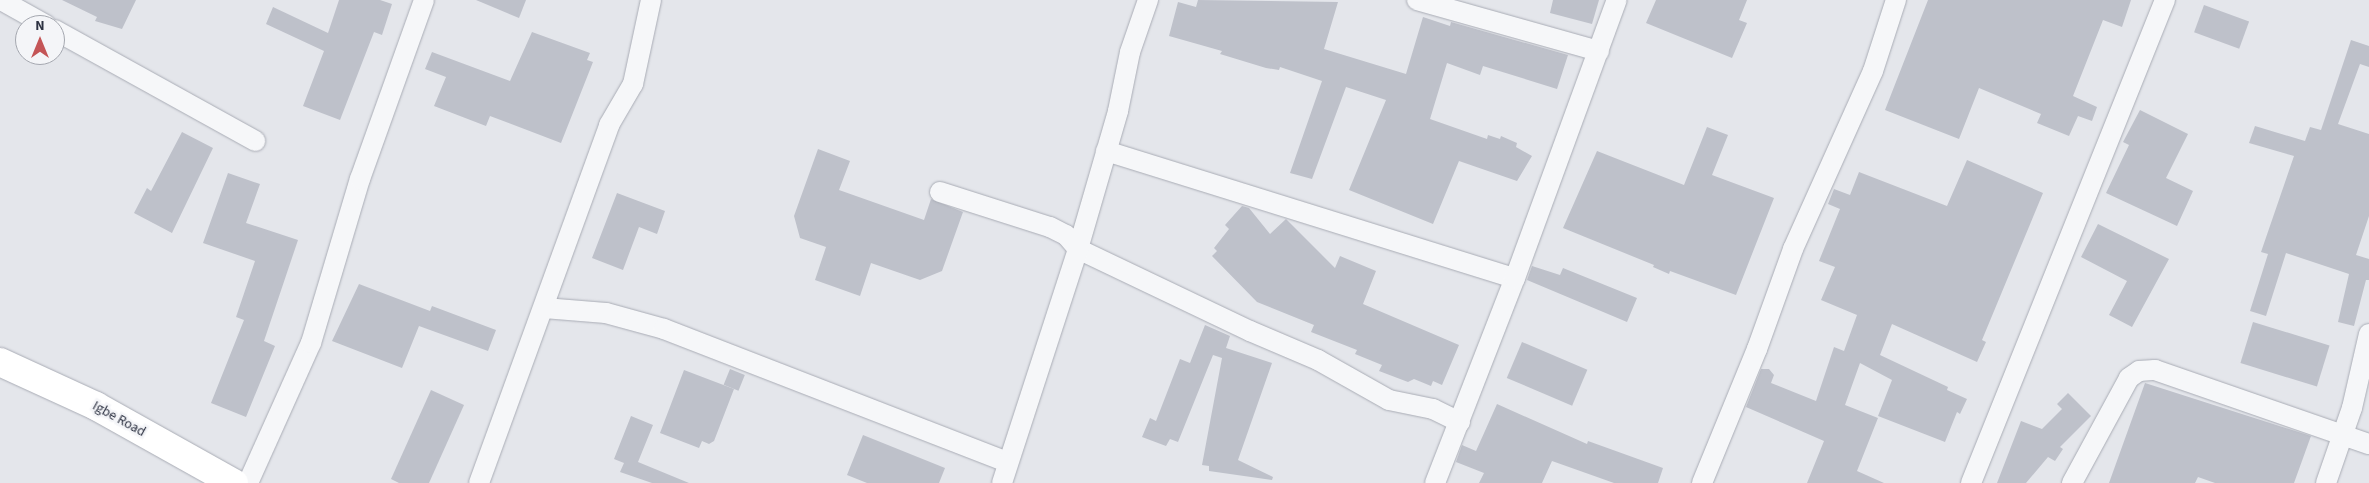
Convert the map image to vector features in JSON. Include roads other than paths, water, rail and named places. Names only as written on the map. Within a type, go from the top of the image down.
[{"type":"street","points":[[1,0],[28,15]]},
{"type":"street","points":[[248,483],[311,343],[360,179],[424,0]]},
{"type":"street","points":[[479,483],[609,125],[633,84],[651,0]]},
{"type":"street","points":[[1002,483],[1007,462],[1078,249],[1106,151],[1130,52],[1148,0]]},
{"type":"street","points":[[1417,0],[1599,51]]},
{"type":"street","points":[[1435,483],[1515,278],[1616,0]]},
{"type":"street","points":[[1702,483],[1757,349],[1793,250],[1873,71],[1896,0]]},
{"type":"street","points":[[1971,483],[2165,0]]},
{"type":"street","points":[[65,36],[255,141]]},
{"type":"street","points":[[1106,151],[1515,278]]},
{"type":"street","points":[[940,192],[1050,227],[1066,235],[1078,249],[1250,331],[1318,360],[1390,400],[1433,409],[1460,422]]},
{"type":"street","points":[[544,308],[606,313],[664,329],[1007,462]]},
{"type":"street","points":[[2326,483],[2340,436],[2352,408],[2369,334]]},
{"type":"street","name":"Igbe Road","points":[[0,362],[96,406],[234,483]]},
{"type":"street","points":[[2071,482],[2129,378],[2139,371],[2155,370],[2340,436],[2369,444]]}]
